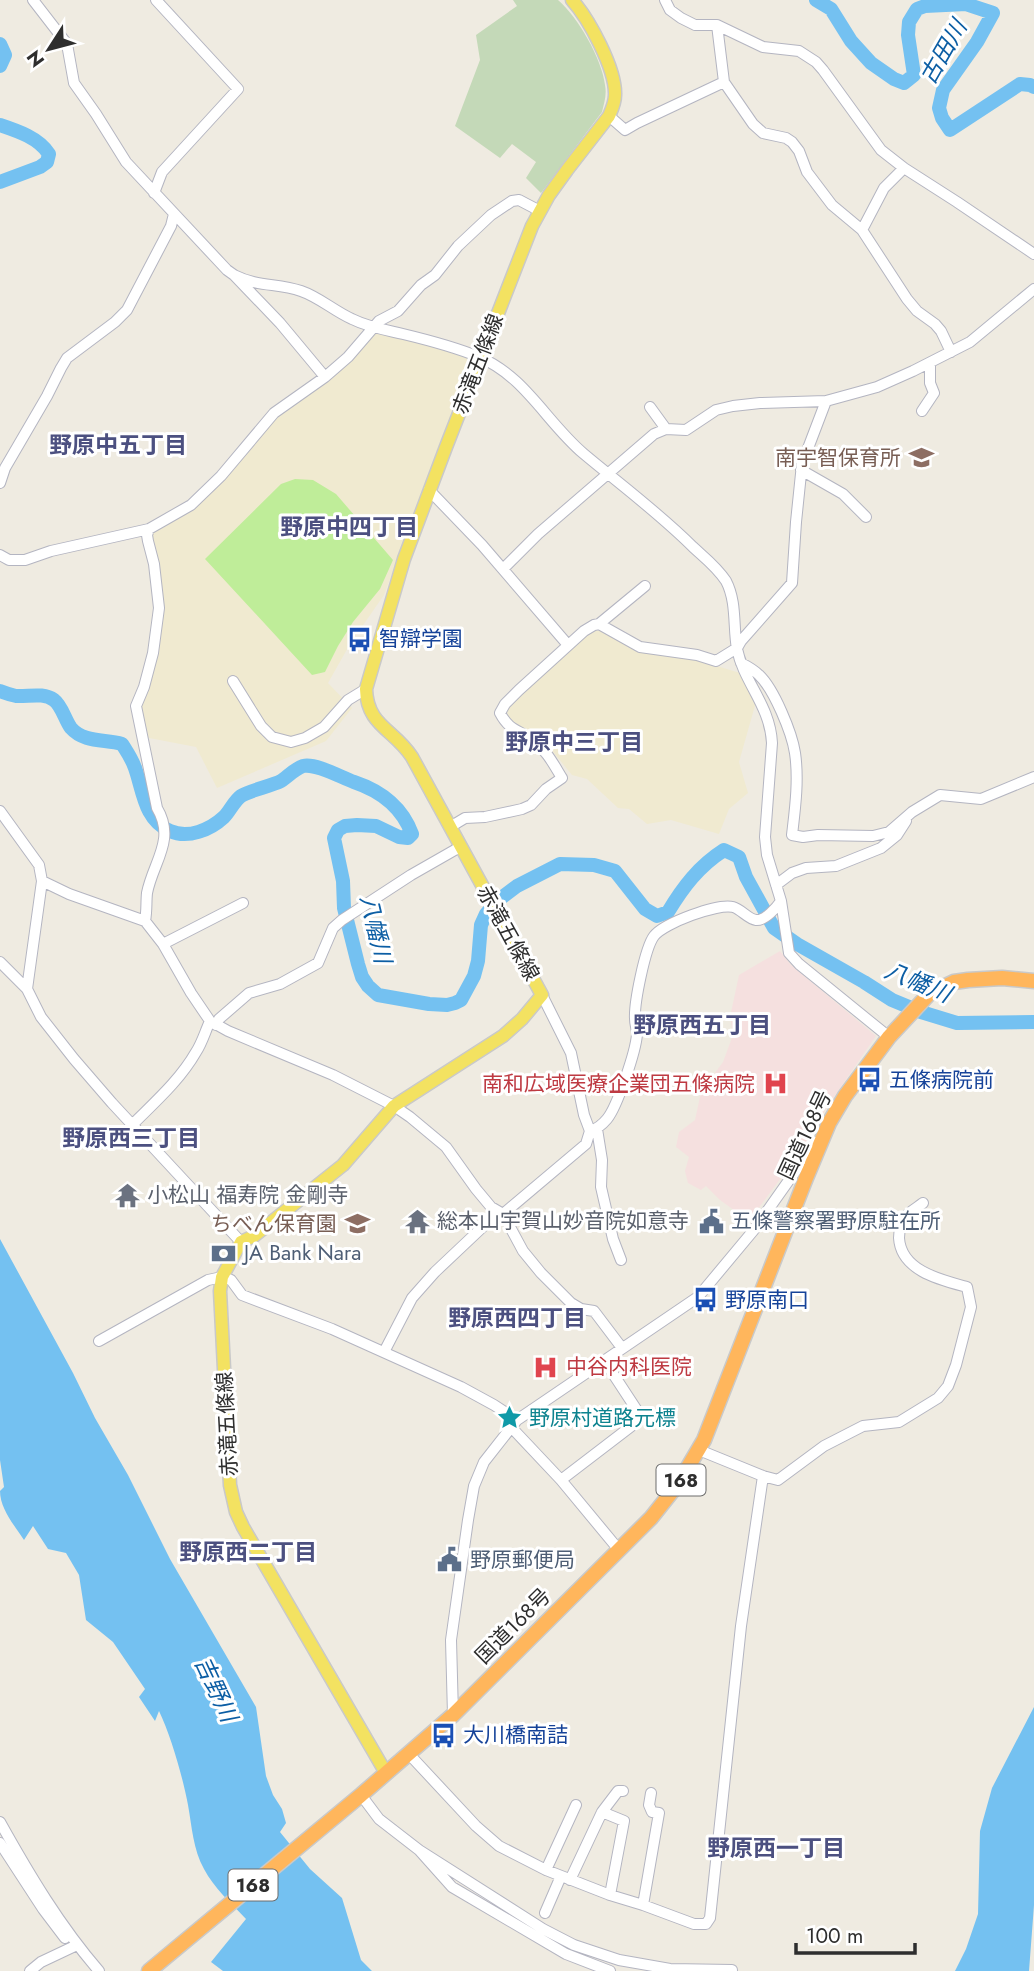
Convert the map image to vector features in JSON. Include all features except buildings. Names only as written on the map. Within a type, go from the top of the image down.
[{"type":"highway","name":"国道168号","points":[[149,1971],[359,1797],[453,1715],[651,1518],[699,1450],[806,1178],[829,1123],[845,1096],[889,1037],[929,994],[954,982],[1002,978],[1034,981]]},
{"type":"main road","name":"赤滝五條線","points":[[387,1773],[236,1511],[230,1485],[220,1291],[222,1278],[241,1242],[254,1236],[336,1171],[394,1105],[503,1035],[522,1019],[542,995],[406,747],[377,721],[369,710],[366,689],[404,559],[525,242],[540,211],[567,170],[608,116],[615,96],[614,83],[596,35],[572,0]]},
{"type":"street","points":[[33,0],[67,44],[74,83],[126,162],[227,270],[248,282],[304,292],[352,320],[443,344],[481,358],[524,389],[582,453],[609,472],[676,529],[718,569],[728,585],[741,663],[769,719],[771,729],[765,837],[767,855],[780,901],[778,912],[789,953],[889,1037]]},
{"type":"street","points":[[154,193],[162,172],[238,89],[156,0]]},
{"type":"street","points":[[665,0],[670,10],[695,25],[717,24],[763,47],[799,51],[816,62],[881,150],[1034,254]]},
{"type":"street","points":[[717,24],[724,82],[745,113],[762,133],[786,138],[792,142],[799,151],[807,172],[832,205],[862,230],[907,299],[941,331],[951,352]]},
{"type":"street","points":[[608,116],[625,130],[724,82]]},
{"type":"street","points":[[862,230],[884,188],[904,168]]},
{"type":"street","points":[[0,555],[9,560],[25,560],[51,551],[149,529],[191,505],[221,476],[274,413],[348,357],[379,321],[398,311],[421,285],[435,275],[458,246],[491,215],[512,201],[519,200],[540,211]]},
{"type":"street","points":[[0,483],[5,468],[67,358],[127,310],[171,226],[174,214]]},
{"type":"street","points":[[234,275],[325,376]]},
{"type":"street","points":[[503,569],[538,534],[654,434],[666,429],[686,430],[716,410],[733,406],[782,401],[826,401],[877,387],[970,342],[1034,289]]},
{"type":"street","points":[[922,411],[934,393],[930,383],[930,363]]},
{"type":"street","points":[[599,624],[640,647],[697,655],[716,661],[737,648],[792,583],[802,464],[826,401]]},
{"type":"street","points":[[650,407],[666,429]]},
{"type":"street","points":[[801,470],[843,494],[866,517]]},
{"type":"street","points":[[429,491],[503,569],[568,645]]},
{"type":"street","points":[[145,921],[147,895],[163,849],[164,824],[136,706],[153,653],[159,608],[154,564],[147,535],[149,529]]},
{"type":"street","points":[[450,827],[465,818],[485,817],[522,809],[531,805],[546,789],[562,778],[547,754],[533,740],[506,725],[500,713],[505,704],[568,645],[584,631],[599,624],[645,586]]},
{"type":"street","points":[[741,663],[760,676],[789,730],[795,754],[792,835],[873,836],[889,832],[912,812],[940,795],[981,799],[1034,777]]},
{"type":"street","points":[[233,681],[261,726],[272,737],[291,741],[305,738],[324,727],[348,700],[366,689]]},
{"type":"street","points":[[0,811],[39,865],[41,881],[27,989]]},
{"type":"street","points":[[776,885],[806,867],[836,866],[881,848],[898,835],[912,812]]},
{"type":"street","points":[[133,1124],[187,1067],[213,1023],[249,993],[279,984],[318,963],[333,928],[460,847]]},
{"type":"street","points":[[41,881],[145,921],[163,944],[191,993],[213,1023],[333,1075],[394,1105],[446,1147],[491,1207],[503,1214],[523,1251],[541,1273],[571,1303],[581,1309],[594,1311],[622,1348]]},
{"type":"street","points":[[163,944],[243,904]]},
{"type":"street","points":[[384,1352],[412,1298],[435,1272],[489,1221],[503,1214],[586,1143],[593,1130],[608,1118],[628,1072],[637,1034],[635,1016],[645,956],[655,935],[674,923],[725,906],[734,907],[755,920],[778,912]]},
{"type":"street","points":[[0,962],[27,989],[41,1017],[74,1059],[241,1242]]},
{"type":"street","points":[[542,995],[571,1053],[584,1115],[593,1130],[602,1160],[601,1187],[612,1239],[621,1260]]},
{"type":"street","points":[[453,1715],[451,1640],[474,1486],[484,1462],[514,1423],[698,1297],[753,1231],[829,1123]]},
{"type":"street","points":[[699,1450],[778,1480],[824,1446],[863,1426],[899,1422],[938,1398],[948,1386],[957,1365],[971,1307],[967,1287],[937,1279],[912,1265],[900,1249],[898,1234],[905,1217],[923,1203]]},
{"type":"street","points":[[99,1341],[208,1280],[231,1280],[242,1295],[332,1329],[461,1387],[494,1405],[514,1423],[619,1550]]},
{"type":"street","points":[[561,1480],[642,1418],[604,1360]]},
{"type":"street","points":[[408,1754],[476,1826],[499,1846],[547,1870],[610,1895],[694,1924],[706,1924],[710,1918],[740,1638],[763,1476]]},
{"type":"street","points":[[545,1913],[602,1812],[618,1791],[623,1791]]},
{"type":"street","points":[[643,1905],[659,1812],[652,1812],[649,1805],[651,1793]]},
{"type":"street","points":[[359,1797],[379,1819],[419,1850],[543,1929],[574,1945],[619,1961],[670,1969],[732,1970]]},
{"type":"street","points":[[547,1870],[576,1805]]},
{"type":"street","points":[[602,1812],[624,1821],[610,1895]]},
{"type":"street","points":[[0,1822],[75,1945]]},
{"type":"street","points":[[0,1843],[3,1857],[43,1909],[99,1971]]},
{"type":"street","points":[[419,1850],[452,1887],[475,1902],[566,1954],[610,1971]]},
{"type":"street","points":[[30,1971],[41,1962],[75,1945]]},
{"type":"shaded area","points":[[375,332],[473,360],[384,595],[350,644],[328,683],[352,708],[326,741],[217,788],[196,747],[144,737],[139,701],[159,640],[151,533],[176,518],[272,419]]},
{"type":"shaded area","points":[[602,631],[740,673],[756,702],[739,762],[748,793],[729,809],[719,834],[671,820],[647,824],[629,809],[618,808],[587,779],[572,775],[545,742],[509,719],[509,704],[586,634]]},
{"type":"shaded area","name":"南和広域医療企業団五條病院","points":[[780,951],[791,965],[876,1036],[825,1110],[815,1132],[749,1221],[706,1186],[701,1190],[688,1183],[685,1171],[689,1157],[676,1147],[679,1132],[695,1120],[701,1092],[723,1062],[733,1035],[730,1017],[739,975]]},
{"type":"green space","points":[[513,0],[558,0],[566,7],[588,39],[605,85],[602,112],[541,193],[526,178],[536,162],[512,144],[500,158],[455,126],[480,60],[476,35],[517,6]]},
{"type":"green space","points":[[295,479],[313,480],[336,494],[393,560],[380,589],[353,622],[325,672],[312,675],[205,559],[281,484]]},
{"type":"water","name":"吉野川","points":[[0,1239],[128,1475],[170,1559],[256,1707],[266,1776],[286,1823],[280,1832],[310,1869],[342,1898],[361,1960],[372,1971],[223,1971],[211,1962],[246,1919],[213,1883],[200,1861],[180,1770],[159,1711],[155,1721],[139,1697],[145,1689],[113,1642],[86,1620],[79,1575],[66,1553],[48,1549],[33,1526],[24,1540],[2,1504],[0,1491],[4,1487],[0,1460]]},
{"type":"water","points":[[1034,1707],[1034,1905],[1029,1971],[955,1971],[978,1914],[980,1831],[992,1788]]},
{"type":"waterway","name":"古田川","points":[[816,0],[831,9],[851,41],[871,63],[904,83],[914,75],[908,35],[909,22],[917,9],[925,6],[966,4],[993,13],[977,42],[943,90],[939,108],[950,130],[1020,84],[1034,87]]},
{"type":"waterway","name":"八幡川","points":[[0,44],[5,55],[0,66]]},
{"type":"waterway","name":"八幡川","points":[[0,125],[34,139],[49,154],[47,162],[40,167],[0,182]]},
{"type":"waterway","name":"八幡川","points":[[0,691],[16,696],[40,695],[50,698],[59,706],[76,733],[122,744],[134,765],[150,812],[161,826],[177,833],[191,834],[212,826],[224,817],[241,796],[281,781],[303,766],[329,771],[382,795],[408,824],[412,834],[408,838],[399,837],[376,826],[357,825],[345,826],[338,830],[334,838],[343,881],[344,908],[358,964],[362,977],[378,995],[429,1004],[447,1005],[461,1000],[474,976],[481,925],[486,914],[497,901],[517,886],[560,864],[594,865],[615,871],[645,909],[657,916],[668,912],[692,878],[724,850],[739,857],[746,877],[774,928],[892,1000],[957,1023],[1034,1022]]},
{"type":"place","name":"南宇智保育所","points":[[921,458]]},
{"type":"place","name":"智辯学園","points":[[359,639]]},
{"type":"place","name":"五條病院前","points":[[869,1080]]},
{"type":"place","name":"南和広域医療企業団五條病院","points":[[775,1084]]},
{"type":"place","name":"小松山 福寿院 金剛寺","points":[[127,1195]]},
{"type":"place","name":"総本山宇賀山妙音院如意寺","points":[[417,1221]]},
{"type":"place","name":"五條警察署野原駐在所","points":[[711,1221]]},
{"type":"place","name":"ちべん保育園","points":[[357,1224]]},
{"type":"place","name":"JA Bank Nara","points":[[224,1253]]},
{"type":"place","name":"野原南口","points":[[705,1300]]},
{"type":"place","name":"中谷内科医院","points":[[546,1367]]},
{"type":"place","name":"野原村道路元標","points":[[509,1418]]},
{"type":"place","name":"野原郵便局","points":[[450,1560]]},
{"type":"place","name":"大川橋南詰","points":[[443,1735]]},
{"type":"district","name":"野原中五丁目","points":[[118,445]]},
{"type":"district","name":"野原中四丁目","points":[[349,527]]},
{"type":"district","name":"野原中三丁目","points":[[574,742]]},
{"type":"district","name":"野原西五丁目","points":[[702,1025]]},
{"type":"district","name":"野原西三丁目","points":[[131,1138]]},
{"type":"district","name":"野原西四丁目","points":[[517,1318]]},
{"type":"district","name":"野原西二丁目","points":[[248,1552]]},
{"type":"district","name":"野原西一丁目","points":[[776,1848]]}]
